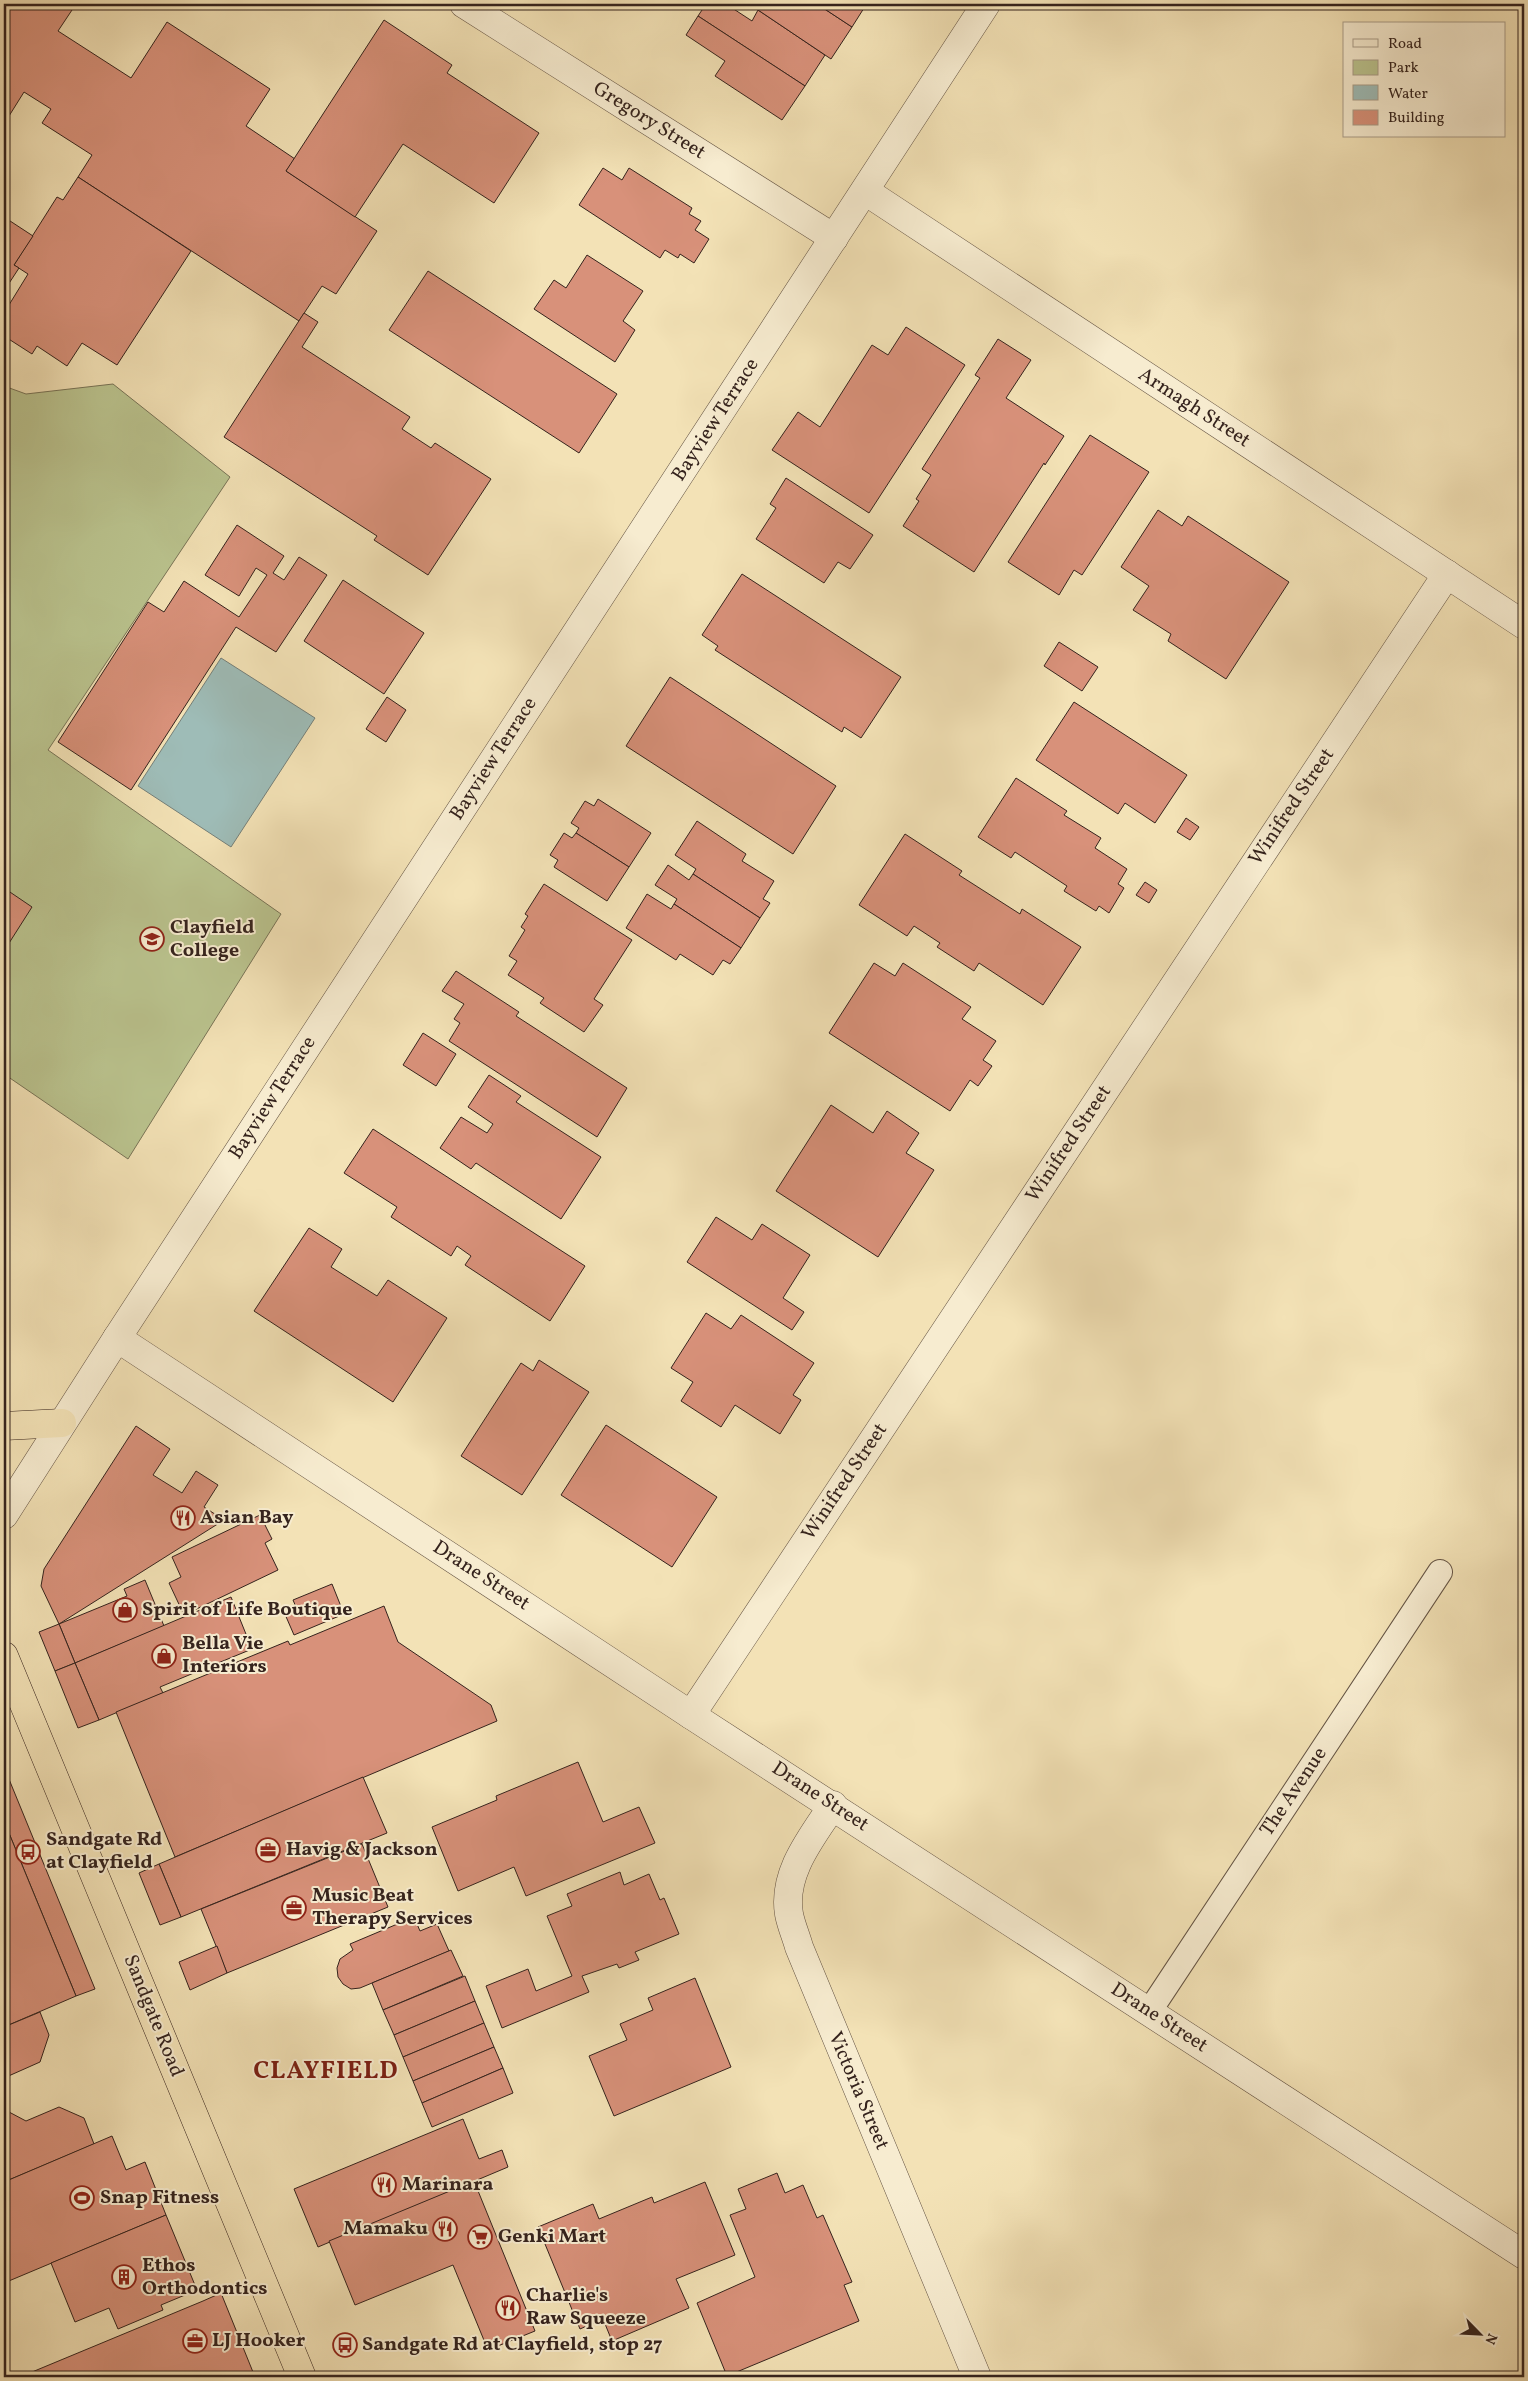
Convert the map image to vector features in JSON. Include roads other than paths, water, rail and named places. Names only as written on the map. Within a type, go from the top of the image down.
[{"type":"highway","points":[[4,1426],[62,1423]]},
{"type":"highway","name":"Sandgate Road","points":[[4,1656],[302,2377]]},
{"type":"street","name":"Gregory Street","points":[[464,4],[834,238]]},
{"type":"street","name":"Bayview Terrace","points":[[4,1515],[117,1338],[986,4]]},
{"type":"street","name":"Armagh Street","points":[[865,191],[1524,625]]},
{"type":"street","name":"Winifred Street","points":[[691,1715],[1446,574]]},
{"type":"street","name":"Drane Street","points":[[117,1338],[691,1715],[833,1805],[1524,2255]]},
{"type":"street","name":"Victoria Street","points":[[833,1805],[792,1875],[788,1891],[789,1913],[802,1956],[977,2377]]},
{"type":"lane","name":"The Avenue","points":[[1149,2012],[1440,1572]]},
{"type":"water","points":[[221,658],[315,718],[231,847],[138,786]]},
{"type":"place","name":"Clayfield College","points":[[152,939]]},
{"type":"place","name":"Asian Bay","points":[[183,1518]]},
{"type":"place","name":"Spirit of Life Boutique","points":[[125,1610]]},
{"type":"place","name":"Bella Vie Interiors","points":[[164,1656]]},
{"type":"place","name":"Havig & Jackson","points":[[268,1850]]},
{"type":"place","name":"Sandgate Rd at Clayfield","points":[[28,1852]]},
{"type":"place","name":"Music Beat Therapy Services","points":[[294,1908]]},
{"type":"place","name":"Marinara","points":[[384,2185]]},
{"type":"place","name":"Snap Fitness","points":[[82,2198]]},
{"type":"place","name":"Mamaku","points":[[445,2229]]},
{"type":"place","name":"Genki Mart","points":[[480,2237]]},
{"type":"place","name":"Ethos Orthodontics","points":[[124,2277]]},
{"type":"place","name":"Charlie's Raw Squeeze","points":[[508,2308]]},
{"type":"place","name":"LJ Hooker","points":[[195,2341]]},
{"type":"place","name":"Sandgate Rd at Clayfield, stop 27","points":[[345,2345]]},
{"type":"district","name":"CLAYFIELD","points":[[326,2071]]}]
